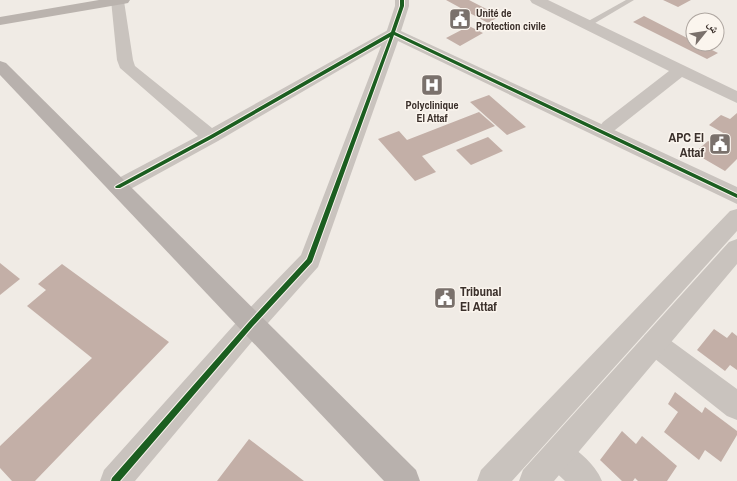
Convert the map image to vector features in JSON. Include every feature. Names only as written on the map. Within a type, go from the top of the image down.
[{"type":"main road","points":[[0,21],[84,3],[120,1]]},
{"type":"main road","points":[[0,66],[405,481]]},
{"type":"street","points":[[116,481],[251,324],[310,260],[394,30],[402,6],[402,0]]},
{"type":"street","points":[[537,0],[737,98]]},
{"type":"street","points":[[120,1],[125,60],[128,68],[211,137]]},
{"type":"street","points":[[394,30],[737,185]]},
{"type":"street","points":[[118,186],[211,137],[394,30]]},
{"type":"street","points":[[394,30],[737,196]]},
{"type":"street","points":[[609,126],[680,70]]},
{"type":"street","points":[[492,481],[737,217]]},
{"type":"street","points":[[534,481],[654,342],[734,258]]},
{"type":"street","points":[[654,342],[737,406]]},
{"type":"street","points":[[557,454],[586,481]]},
{"type":"lane","points":[[587,24],[631,0]]},
{"type":"building","points":[[446,0],[469,0],[500,16],[488,23]]},
{"type":"building","points":[[663,0],[691,0],[678,7]]},
{"type":"building","points":[[644,16],[685,37],[685,48],[633,22]]},
{"type":"building","points":[[469,26],[483,33],[460,46],[446,38]]},
{"type":"building","points":[[693,52],[718,53],[707,59]]},
{"type":"building","points":[[489,95],[526,127],[507,135],[470,102]]},
{"type":"building","points":[[479,112],[495,126],[422,156],[436,172],[415,181],[378,139],[399,131],[407,140]]},
{"type":"building","points":[[737,113],[737,159],[725,171],[694,153],[708,141],[714,144],[725,134],[709,125],[721,115],[730,119]]},
{"type":"building","points":[[488,137],[503,151],[471,165],[456,150]]},
{"type":"building","points":[[0,263],[20,279],[0,295]]},
{"type":"building","points":[[62,264],[169,342],[35,481],[12,481],[0,468],[0,446],[92,358],[27,306],[46,290],[38,284]]},
{"type":"building","points":[[714,329],[727,338],[732,332],[737,336],[737,370],[730,365],[725,371],[697,350]]},
{"type":"building","points":[[675,392],[702,413],[705,407],[737,431],[737,435],[721,462],[705,450],[699,460],[664,432],[678,412],[668,404]]},
{"type":"building","points":[[622,431],[636,444],[642,436],[677,466],[667,481],[638,481],[635,478],[633,481],[622,481],[600,460]]},
{"type":"building","points":[[249,439],[304,481],[217,481]]},
{"type":"cycle path","points":[[115,481],[251,324],[310,260],[393,33],[402,6],[402,0]]},
{"type":"cycle path","points":[[118,187],[211,137],[393,33],[737,196]]},
{"type":"place","name":"Unité de Protection civile","points":[[460,19]]},
{"type":"place","name":"Polyclinique El Attaf","points":[[432,85]]},
{"type":"place","name":"APC El Attaf","points":[[720,144]]},
{"type":"place","name":"Tribunal El Attaf","points":[[445,298]]}]
